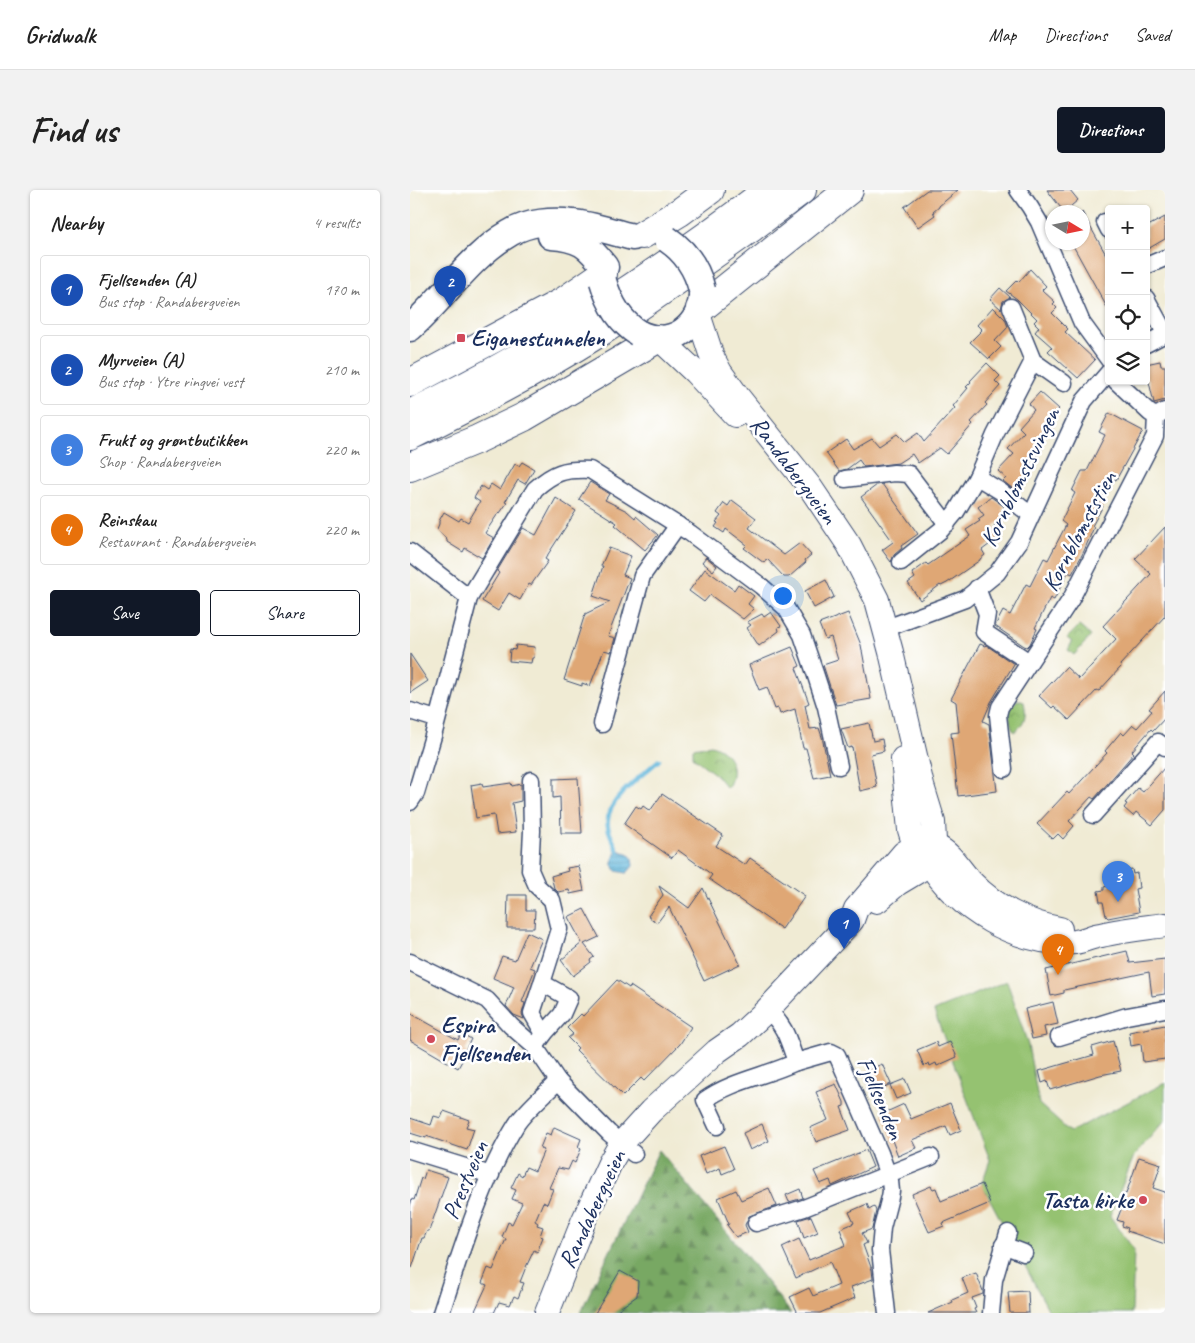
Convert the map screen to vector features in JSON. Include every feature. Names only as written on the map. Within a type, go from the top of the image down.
[{"type":"highway","points":[[647,237],[710,190]]},
{"type":"highway","points":[[410,414],[467,386],[527,353],[586,317],[684,252],[768,190]]},
{"type":"highway","points":[[410,436],[530,374],[594,336],[651,299],[802,190]]},
{"type":"highway","points":[[700,304],[849,190]]},
{"type":"highway","points":[[410,383],[547,310],[604,274]]},
{"type":"highway","points":[[410,467],[478,439],[524,417],[652,338]]},
{"type":"main road","points":[[410,328],[492,246],[510,233],[524,226],[559,222],[575,223],[647,237],[678,248],[690,262],[698,276],[700,304],[686,330],[674,337],[652,338],[628,326],[617,312],[608,296],[604,274],[591,250],[584,244],[566,237],[537,235],[516,238],[492,246]]},
{"type":"main road","points":[[604,274],[610,256],[617,247],[647,237]]},
{"type":"main road","name":"Randabergveien","points":[[700,304],[712,357],[720,372],[810,487],[849,545],[876,600],[896,672],[901,700],[900,729],[910,830],[925,850],[939,877],[961,899],[981,915],[1004,928],[1033,938],[1062,942],[1165,925]]},
{"type":"main road","name":"Randabergveien","points":[[652,338],[695,372],[757,439],[801,495],[852,568],[884,630]]},
{"type":"main road","name":"Randabergveien","points":[[546,1313],[583,1222],[610,1163],[662,1120],[723,1058],[740,1035],[767,1010],[852,920],[856,909],[904,853],[925,850]]},
{"type":"main road","name":"Randabergveien","points":[[559,1313],[623,1172],[628,1149]]},
{"type":"street","points":[[1018,190],[1039,222],[1082,323],[1105,363]]},
{"type":"street","points":[[1150,264],[1165,258]]},
{"type":"street","points":[[1150,306],[1165,334],[1150,342]]},
{"type":"street","points":[[1011,308],[1033,361],[1064,383]]},
{"type":"street","points":[[901,562],[941,530],[956,512],[977,477],[995,434],[1033,361]]},
{"type":"street","name":"Kornblomstsvingen","points":[[884,630],[965,599],[997,573],[1019,542],[1084,401],[1105,378]]},
{"type":"street","points":[[1123,385],[1150,413],[1161,414]]},
{"type":"street","name":"Kornblomststien","points":[[1004,769],[998,715],[1003,702],[1071,599],[1155,436],[1161,414]]},
{"type":"street","points":[[410,802],[416,793],[469,598],[535,489],[558,472],[574,470],[590,470],[678,525],[769,592],[786,608],[802,635],[815,673],[826,707],[839,766]]},
{"type":"street","points":[[845,479],[894,473],[909,474],[947,524]]},
{"type":"street","points":[[977,477],[1000,491],[1031,515]]},
{"type":"street","points":[[602,724],[628,622],[642,576],[678,525]]},
{"type":"street","points":[[410,552],[469,598]]},
{"type":"street","points":[[978,588],[987,614],[984,632],[1030,662]]},
{"type":"street","points":[[410,711],[436,718]]},
{"type":"street","points":[[1103,810],[1158,742],[1165,748]]},
{"type":"street","points":[[531,780],[532,831],[530,870],[537,886],[552,900],[559,929],[532,1013],[544,1034]]},
{"type":"street","points":[[410,962],[486,1000],[535,1048],[558,1081],[628,1149]]},
{"type":"street","points":[[535,1048],[544,1034],[562,1014],[569,998],[542,982]]},
{"type":"street","points":[[1060,1037],[1127,1016],[1165,1009]]},
{"type":"street","points":[[716,1126],[705,1100],[725,1089],[796,1062],[784,1028],[777,1018],[767,1010]]},
{"type":"street","name":"Fjellsenden","points":[[796,1062],[824,1053],[835,1053],[880,1153],[891,1191],[882,1228],[880,1250],[887,1313]]},
{"type":"street","name":"Prestveien","points":[[441,1313],[491,1175],[516,1124],[558,1081]]},
{"type":"street","points":[[410,1150],[491,1175]]},
{"type":"street","name":"Fjellsenden","points":[[756,1223],[804,1208],[931,1157]]},
{"type":"street","points":[[991,1313],[994,1280],[1005,1239],[1024,1254]]},
{"type":"green space","points":[[1079,626],[1091,636],[1074,655],[1068,650],[1072,642],[1067,638]]},
{"type":"green space","points":[[1018,700],[1024,702],[1025,715],[1021,726],[1014,732],[1010,710]]},
{"type":"green space","points":[[711,745],[723,751],[730,761],[732,774],[728,787],[693,757],[693,748]]},
{"type":"green space","points":[[1007,981],[1028,1045],[1039,1104],[1070,1132],[1165,1083],[1165,1120],[1134,1156],[1110,1216],[1134,1250],[1132,1313],[1050,1313],[981,1186],[990,1160],[934,1011]]},
{"type":"green space","points":[[659,1150],[741,1249],[791,1313],[580,1313]]},
{"type":"water","points":[[617,849],[628,853],[632,858],[633,866],[627,873],[616,871],[612,862]]},
{"type":"building","points":[[927,190],[958,190],[933,212],[935,215],[918,227],[904,207]]},
{"type":"building","points":[[1047,190],[1070,190],[1078,200],[1072,205],[1059,205]]},
{"type":"building","points":[[1165,217],[1165,239],[1150,248],[1150,225]]},
{"type":"building","points":[[1090,226],[1105,253],[1105,304],[1075,250],[1090,250]]},
{"type":"building","points":[[1030,269],[1046,286],[1042,290],[1055,302],[1053,304],[1057,308],[1052,313],[1068,329],[1065,332],[1095,360],[1078,378],[1048,351],[1052,347],[1035,332],[1039,327],[1034,322],[1037,319],[1006,291],[1017,280],[1019,282]]},
{"type":"building","points":[[1000,288],[1010,297],[1003,301],[1001,309],[990,299]]},
{"type":"building","points":[[993,307],[1005,319],[1008,327],[995,341],[1001,347],[989,359],[970,342],[982,330],[977,325]]},
{"type":"building","points":[[1160,361],[1161,366],[1165,366],[1165,400],[1154,403],[1150,385],[1150,363]]},
{"type":"building","points":[[987,363],[1000,376],[995,381],[1000,386],[985,403],[987,405],[971,422],[973,424],[947,454],[940,448],[918,463],[912,454],[898,463],[864,467],[859,460],[847,469],[839,471],[826,453],[846,439],[853,449],[872,438],[879,446],[897,434],[905,442],[918,433],[924,442],[955,408],[953,406],[968,388],[966,387],[970,381]]},
{"type":"building","points":[[1040,392],[1059,409],[1048,420],[1054,426],[1038,443],[1043,448],[1028,465],[1033,469],[1018,486],[1021,489],[1018,493],[1003,481],[1006,478],[998,471],[1014,454],[1008,449],[1024,432],[1019,427],[1034,410],[1029,404]]},
{"type":"building","points":[[1109,413],[1143,431],[1116,480],[1112,478],[1099,504],[1103,506],[1092,526],[1094,527],[1084,551],[1072,574],[1068,572],[1054,600],[1050,598],[1035,628],[1037,629],[1030,644],[1027,647],[1024,646],[995,626],[1003,611],[1010,615],[1026,584],[1030,586],[1044,558],[1048,560],[1066,525],[1061,521],[1075,493],[1072,491],[1082,471],[1087,471],[1105,435],[1099,432]]},
{"type":"building","points":[[522,462],[534,469],[525,484],[518,480],[505,502],[507,503],[485,533],[494,538],[482,558],[465,548],[463,552],[447,542],[437,529],[444,512],[459,521],[461,518],[468,522],[480,502],[474,498],[481,486],[487,490],[491,484],[500,490],[515,464],[519,466]]},
{"type":"building","points":[[590,482],[609,494],[605,500],[627,511],[635,518],[636,516],[658,535],[645,550],[615,525],[617,523],[579,499]]},
{"type":"building","points":[[882,484],[918,534],[901,546],[902,548],[894,555],[891,562],[882,550],[893,542],[861,497],[877,485]]},
{"type":"building","points":[[991,497],[1005,507],[1002,510],[1006,517],[994,526],[1001,536],[982,550],[985,555],[980,560],[920,600],[908,583],[915,578],[912,573],[926,563],[928,565],[970,536],[966,530],[980,521],[978,519],[984,515],[978,507]]},
{"type":"building","points":[[556,498],[576,511],[545,559],[548,561],[531,585],[529,584],[520,600],[509,593],[498,611],[482,601],[499,573],[497,571],[523,528],[536,535]]},
{"type":"building","points":[[732,500],[756,518],[749,528],[784,555],[800,543],[811,555],[805,560],[806,562],[789,577],[784,577],[767,559],[764,563],[744,548],[747,545],[726,529],[724,533],[715,527],[718,523],[716,522],[721,516],[717,513],[724,503],[728,506]]},
{"type":"building","points":[[1165,527],[1165,616],[1099,691],[1097,690],[1069,720],[1054,706],[1052,708],[1039,696],[1066,667],[1079,679],[1116,639],[1103,626],[1151,574],[1135,559]]},
{"type":"building","points":[[609,548],[631,556],[623,575],[630,578],[608,636],[615,638],[611,652],[604,650],[590,686],[582,683],[582,686],[564,680],[585,614],[610,602],[593,596],[603,566],[601,566]]},
{"type":"building","points":[[706,557],[717,566],[713,571],[702,562]]},
{"type":"building","points":[[705,569],[734,590],[738,584],[754,596],[748,604],[754,609],[743,619],[710,595],[704,602],[689,591]]},
{"type":"building","points":[[826,580],[834,597],[814,608],[805,591]]},
{"type":"building","points":[[771,612],[781,626],[778,627],[779,631],[759,646],[747,628],[751,625],[747,622],[762,614],[764,617]]},
{"type":"building","points":[[848,613],[861,645],[871,699],[836,705],[823,665],[838,660],[831,637],[825,639],[819,624]]},
{"type":"building","points":[[980,644],[986,645],[1014,664],[991,702],[983,721],[989,724],[997,791],[958,796],[951,733],[959,732],[956,702],[951,699]]},
{"type":"building","points":[[516,645],[535,647],[534,658],[532,658],[531,663],[509,661],[510,649],[515,650]]},
{"type":"building","points":[[792,647],[800,666],[796,668],[809,703],[805,705],[810,729],[819,728],[830,775],[814,778],[806,748],[803,748],[795,709],[780,714],[778,708],[775,709],[767,687],[759,690],[749,665]]},
{"type":"building","points":[[410,654],[428,681],[410,693]]},
{"type":"building","points":[[1165,691],[1165,718],[1153,731],[1151,729],[1132,751],[1134,753],[1094,799],[1091,797],[1069,821],[1074,826],[1063,839],[1058,834],[1053,839],[1037,824],[1067,792],[1069,794],[1107,753],[1105,751],[1121,732],[1124,735],[1133,725],[1137,728],[1152,711],[1149,709]]},
{"type":"building","points":[[869,723],[873,741],[882,739],[884,751],[871,754],[877,787],[860,791],[852,747],[848,748],[841,729]]},
{"type":"building","points":[[1165,767],[1165,810],[1152,825],[1136,812],[1133,816],[1124,808],[1127,804],[1125,803],[1138,788],[1143,792]]},
{"type":"building","points":[[578,778],[582,833],[561,833],[560,797],[553,798],[553,779]]},
{"type":"building","points":[[482,783],[483,787],[511,783],[512,786],[521,784],[521,801],[512,803],[516,832],[497,834],[494,815],[476,818],[471,785]]},
{"type":"building","points":[[662,794],[723,835],[716,846],[745,865],[750,858],[805,896],[782,929],[709,879],[711,874],[678,850],[672,858],[624,824],[636,806],[641,809],[643,806],[650,811]]},
{"type":"building","points":[[579,866],[584,891],[570,894],[569,890],[558,892],[554,888],[551,876],[568,871],[567,868]]},
{"type":"building","points":[[1132,869],[1133,874],[1137,873],[1139,888],[1135,889],[1139,912],[1108,918],[1103,902],[1100,902],[1098,891],[1112,885],[1110,877],[1117,876],[1116,872]]},
{"type":"building","points":[[659,886],[689,908],[703,888],[740,964],[704,981],[669,907],[657,923],[648,916],[663,895]]},
{"type":"building","points":[[508,895],[526,895],[526,910],[535,910],[534,928],[507,928]]},
{"type":"building","points":[[584,909],[599,937],[584,944],[594,957],[590,960],[591,962],[573,976],[561,960],[582,943],[568,917]]},
{"type":"building","points":[[527,932],[542,939],[530,967],[535,969],[522,1002],[525,1003],[522,1014],[524,1019],[514,1015],[506,1006],[514,987],[493,978],[502,956],[515,960]]},
{"type":"building","points":[[1127,951],[1130,963],[1165,959],[1165,994],[1152,996],[1149,972],[1064,990],[1064,993],[1051,996],[1046,970]]},
{"type":"building","points":[[617,980],[629,988],[630,986],[691,1027],[680,1044],[644,1081],[641,1078],[623,1096],[576,1050],[578,1048],[568,1038],[573,1034],[567,1028],[581,1014],[583,1016]]},
{"type":"building","points":[[1053,1002],[1058,1024],[1044,1027],[1046,1036],[1032,1039],[1025,1009]]},
{"type":"building","points":[[410,1013],[458,1040],[461,1033],[471,1039],[465,1051],[467,1052],[458,1068],[410,1040]]},
{"type":"building","points":[[1165,1025],[1165,1059],[1143,1062],[1141,1044],[1131,1046],[1129,1032]]},
{"type":"building","points":[[1113,1041],[1121,1071],[1100,1075],[1050,1090],[1047,1081],[1042,1083],[1039,1071],[1094,1055],[1092,1047]]},
{"type":"building","points":[[936,1042],[938,1047],[950,1042],[957,1057],[937,1066],[936,1063],[930,1066],[929,1063],[924,1066],[917,1050]]},
{"type":"building","points":[[882,1064],[891,1084],[878,1090],[877,1087],[871,1090],[864,1072]]},
{"type":"building","points":[[905,1079],[911,1093],[896,1099],[890,1085]]},
{"type":"building","points":[[836,1084],[844,1102],[844,1106],[841,1107],[850,1130],[816,1142],[810,1128],[828,1120],[816,1092]]},
{"type":"building","points":[[950,1103],[961,1130],[950,1135],[946,1126],[912,1140],[916,1148],[898,1156],[882,1114],[904,1104],[911,1119]]},
{"type":"building","points":[[444,1111],[469,1120],[466,1127],[474,1129],[467,1150],[426,1136],[426,1138],[410,1133],[410,1118],[431,1125],[434,1116],[441,1118]]},
{"type":"building","points":[[762,1124],[769,1141],[750,1150],[743,1133]]},
{"type":"building","points":[[554,1127],[581,1139],[578,1147],[581,1149],[575,1163],[572,1161],[568,1170],[558,1168],[549,1188],[553,1189],[547,1204],[543,1202],[535,1221],[538,1223],[537,1225],[543,1227],[540,1236],[543,1237],[537,1252],[534,1250],[526,1267],[520,1282],[524,1283],[518,1298],[514,1296],[510,1305],[499,1302],[494,1313],[474,1313],[487,1285],[482,1283],[488,1268],[493,1270],[506,1239],[502,1237],[508,1222],[512,1224],[522,1203],[512,1199],[516,1190],[511,1188],[518,1173],[522,1176],[526,1167],[535,1171],[544,1150],[540,1148],[546,1133],[551,1135]]},
{"type":"building","points":[[724,1146],[734,1169],[722,1174],[720,1168],[706,1174],[699,1156]]},
{"type":"building","points":[[866,1150],[873,1167],[832,1186],[830,1180],[820,1184],[814,1171]]},
{"type":"building","name":"Tasta kirke","points":[[1139,1157],[1161,1164],[1153,1188],[1165,1192],[1165,1244],[1127,1231],[1128,1228],[1122,1226],[1123,1222],[1117,1220],[1124,1194],[1126,1194]]},
{"type":"building","points":[[426,1170],[448,1177],[429,1231],[422,1238],[412,1268],[410,1268],[410,1206]]},
{"type":"building","points":[[982,1184],[990,1203],[943,1223],[944,1226],[929,1232],[912,1194],[931,1186],[933,1189],[936,1188],[941,1201]]},
{"type":"building","points":[[769,1188],[777,1206],[749,1216],[745,1225],[748,1232],[736,1237],[727,1225],[729,1224],[718,1198],[736,1190],[741,1200]]},
{"type":"building","points":[[800,1189],[803,1198],[789,1202],[786,1195]]},
{"type":"building","points":[[867,1204],[869,1209],[874,1206],[876,1211],[872,1229],[862,1233],[867,1243],[863,1245],[872,1270],[873,1279],[851,1287],[855,1298],[820,1313],[798,1313],[790,1297],[809,1288],[813,1296],[839,1285],[830,1262],[796,1278],[782,1247],[799,1239],[809,1260],[846,1245],[840,1229],[854,1223],[849,1212]]},
{"type":"building","points":[[811,1216],[818,1232],[804,1238],[798,1220]]},
{"type":"building","points":[[620,1271],[638,1281],[637,1296],[613,1313],[595,1313]]},
{"type":"building","points":[[976,1273],[983,1294],[972,1298],[976,1313],[928,1313],[968,1293],[962,1278]]},
{"type":"building","points":[[1028,1291],[1029,1313],[1010,1313],[1008,1292]]},
{"type":"waterway","points":[[617,849],[608,827],[610,811],[621,794],[659,760]]},
{"type":"place","name":"Myrveien (A)","points":[[450,307]]},
{"type":"place","name":"Eiganestunnelen","points":[[461,338]]},
{"type":"place","name":"Frukt og grøntbutikken","points":[[1118,902]]},
{"type":"place","name":"Fjellsenden (A)","points":[[844,949]]},
{"type":"place","name":"Reinskau","points":[[1058,975]]},
{"type":"place","name":"Espira Fjellsenden","points":[[431,1039]]},
{"type":"place","name":"Tasta kirke","points":[[1143,1200]]}]
